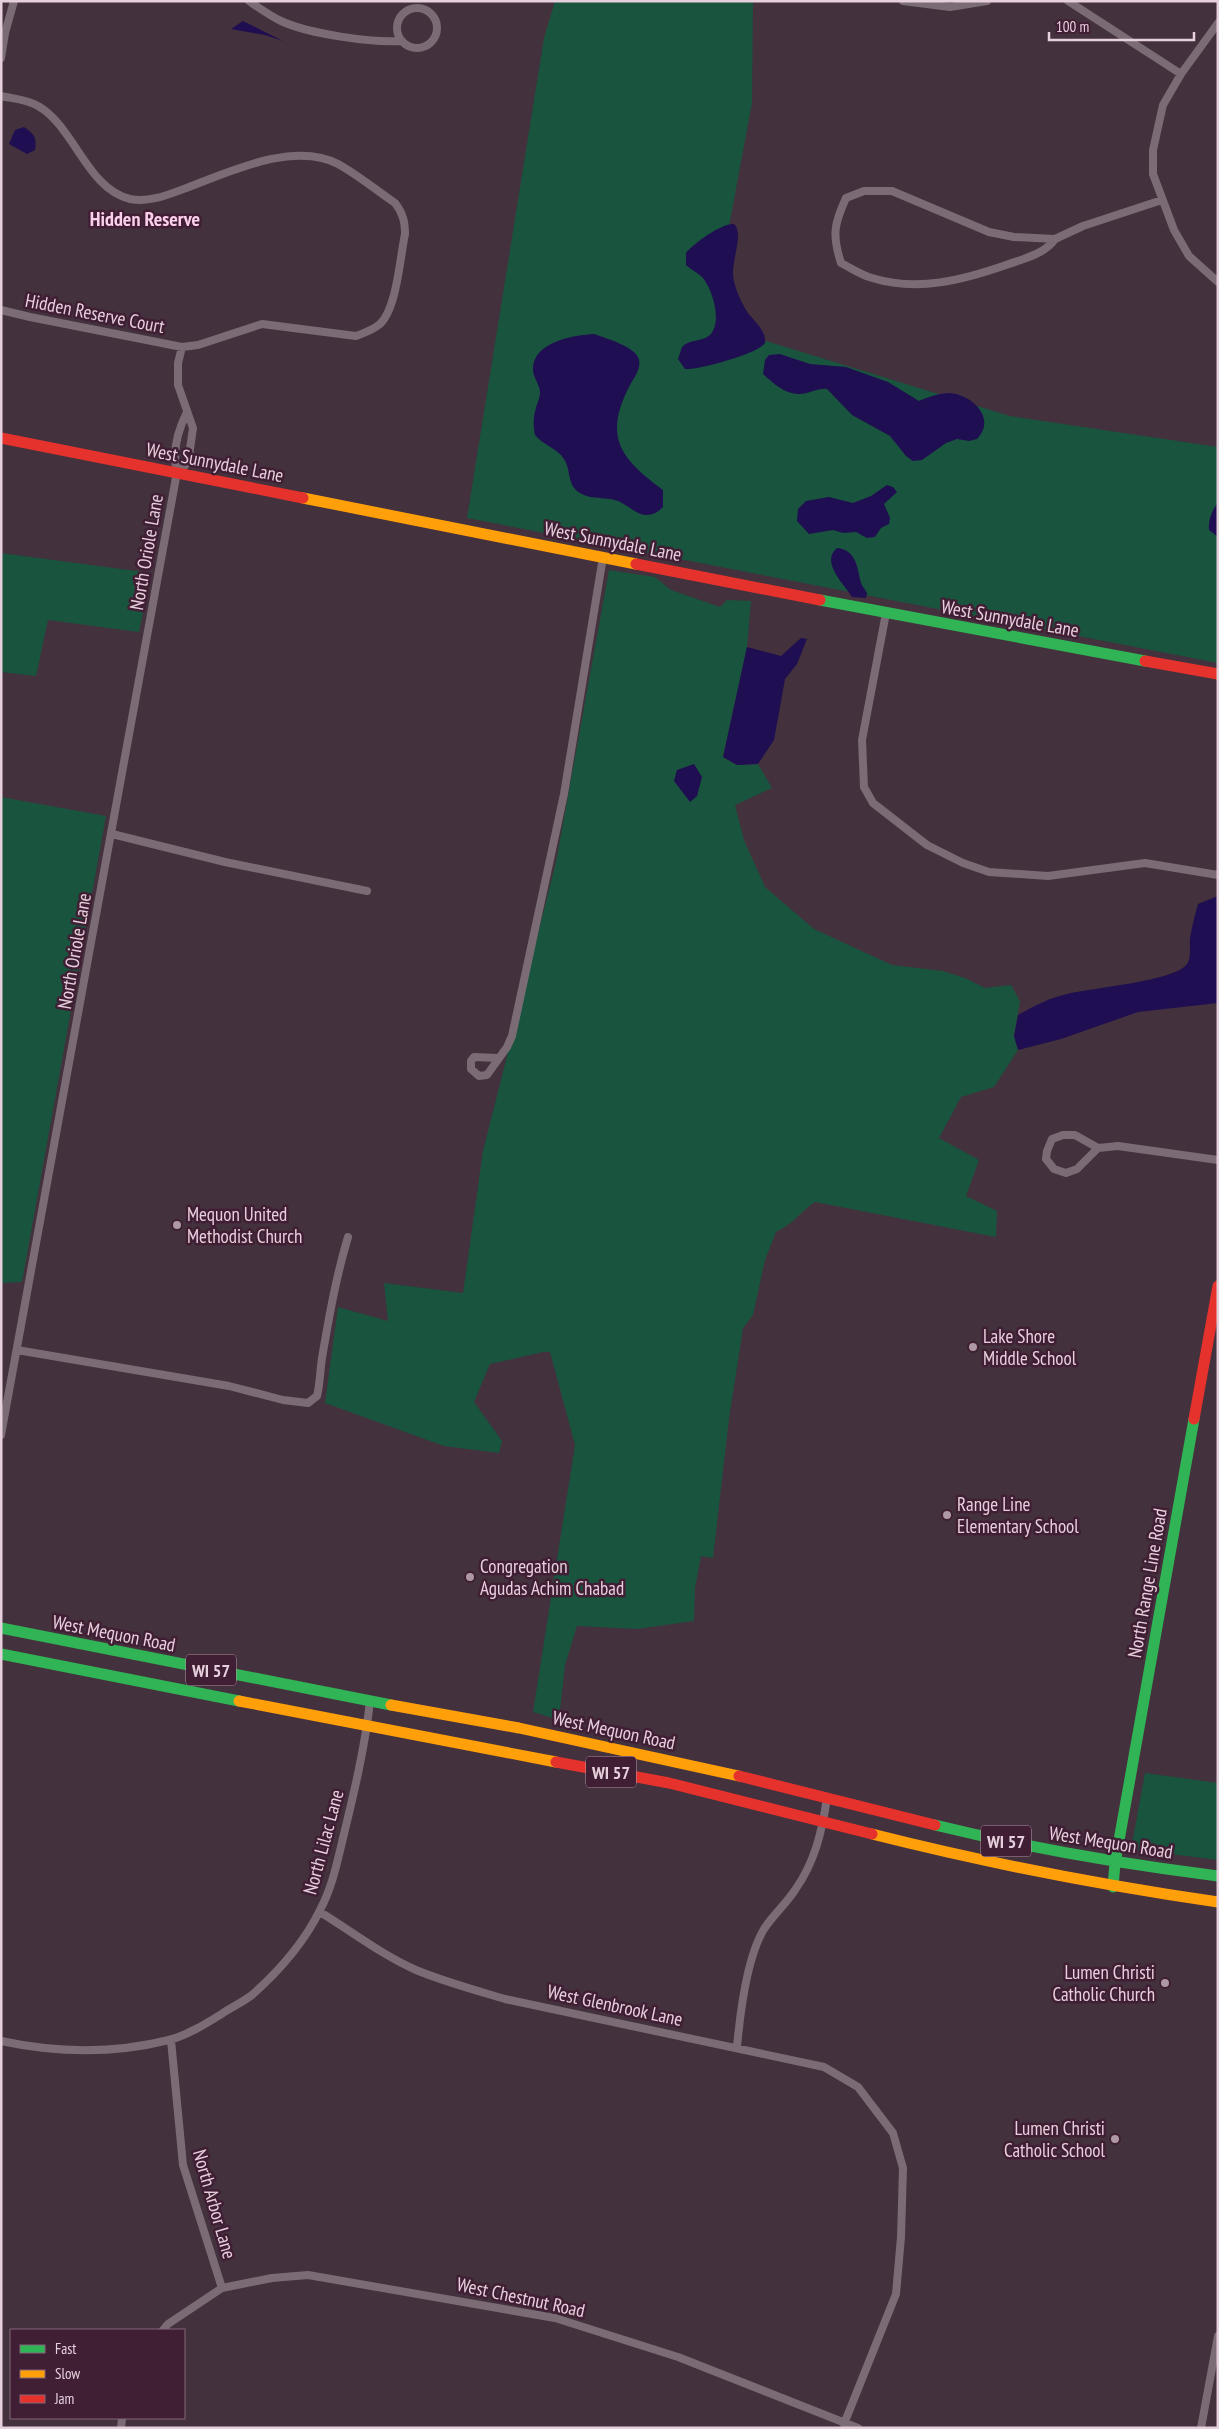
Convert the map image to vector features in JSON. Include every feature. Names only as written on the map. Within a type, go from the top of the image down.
[{"type":"main road","name":"West Sunnydale Lane","points":[[1,438],[886,613],[1218,674]]},
{"type":"main road","name":"North Range Line Road","points":[[1113,1887],[1115,1863],[1218,1286]]},
{"type":"main road","name":"West Mequon Road","points":[[1,1628],[370,1701],[519,1728],[687,1763],[964,1832],[1115,1863],[1218,1876]]},
{"type":"main road","name":"WI 57","points":[[1,1654],[367,1727],[669,1783],[974,1860],[1113,1887],[1218,1902]]},
{"type":"street","points":[[1,58],[14,1]]},
{"type":"street","points":[[249,1],[281,21],[296,26],[384,43],[402,42],[413,48],[419,48],[430,43],[436,32],[435,19],[431,14],[426,10],[416,8],[403,14],[399,18],[397,30],[402,42]]},
{"type":"street","points":[[903,1],[950,7],[987,1]]},
{"type":"street","points":[[1068,1],[1181,74]]},
{"type":"street","points":[[1218,23],[1181,74],[1163,105],[1153,150],[1152,174],[1174,230],[1189,256],[1218,282]]},
{"type":"street","points":[[1,96],[29,101],[40,106],[55,121],[99,179],[116,193],[130,199],[161,198],[263,161],[295,155],[312,155],[338,164],[395,203],[401,210],[405,223],[405,234],[391,303],[381,323],[369,332],[356,336],[262,324],[198,346],[182,347]]},
{"type":"street","points":[[1055,239],[1051,246],[1025,259],[968,279],[921,285],[871,278],[841,263],[834,242],[836,219],[846,198],[864,191],[892,191],[990,232],[1014,237],[1055,239],[1083,226],[1162,200]]},
{"type":"street","name":"Hidden Reserve Court","points":[[1,310],[182,347]]},
{"type":"street","name":"North Oriole Lane","points":[[177,472],[188,464],[194,428],[178,385],[178,363],[182,347]]},
{"type":"street","name":"North Oriole Lane","points":[[1,1435],[177,472],[174,460],[180,426],[187,412]]},
{"type":"street","points":[[498,1058],[507,1047],[512,1036],[562,802],[603,557]]},
{"type":"street","points":[[886,613],[862,740],[864,787],[873,803],[927,845],[963,863],[989,872],[1048,876],[1145,863],[1218,875]]},
{"type":"street","points":[[112,834],[225,862],[367,891]]},
{"type":"street","points":[[1098,1148],[1077,1169],[1066,1173],[1054,1169],[1046,1159],[1052,1139],[1063,1134],[1075,1135],[1098,1148],[1118,1146],[1218,1160]]},
{"type":"street","points":[[17,1350],[210,1382],[283,1400],[308,1403],[317,1396],[337,1275],[348,1237]]},
{"type":"street","name":"North Lilac Lane","points":[[1,2041],[70,2052],[121,2049],[171,2040],[208,2023],[250,1996],[285,1963],[320,1912],[330,1890],[367,1727],[370,1701]]},
{"type":"street","points":[[737,2047],[740,2010],[757,1947],[764,1930],[795,1890],[810,1865],[819,1844],[827,1798]]},
{"type":"street","name":"West Glenbrook Lane","points":[[320,1912],[416,1970],[474,1990],[505,1999],[824,2067],[858,2087],[893,2133],[902,2168],[901,2237],[896,2294],[844,2424]]},
{"type":"street","name":"North Arbor Lane","points":[[171,2040],[183,2165],[222,2288]]},
{"type":"street","name":"West Chestnut Road","points":[[222,2288],[272,2278],[308,2275],[555,2318],[678,2357],[858,2428]]},
{"type":"street","points":[[164,2329],[168,2324],[222,2288]]},
{"type":"street","points":[[1201,2428],[1218,2336]]},
{"type":"green space","points":[[555,1],[753,1],[752,103],[722,264],[756,338],[1010,416],[1218,447],[1218,663],[467,518],[544,38]]},
{"type":"green space","points":[[1,553],[151,573],[139,632],[48,620],[36,676],[1,672]]},
{"type":"green space","points":[[609,570],[655,577],[671,590],[720,607],[727,600],[751,601],[747,647],[723,757],[737,765],[758,764],[772,788],[735,805],[744,840],[765,887],[814,929],[892,965],[943,971],[965,978],[985,988],[1011,985],[1020,1001],[1014,1036],[1018,1050],[994,1087],[961,1097],[939,1138],[979,1160],[966,1196],[997,1211],[996,1237],[815,1202],[788,1225],[776,1232],[765,1260],[753,1315],[743,1328],[729,1419],[713,1558],[701,1556],[695,1588],[694,1621],[637,1629],[577,1626],[565,1665],[559,1720],[533,1712],[575,1445],[550,1352],[490,1364],[474,1402],[502,1441],[499,1453],[444,1446],[325,1403],[338,1307],[388,1321],[384,1283],[463,1293],[483,1151],[556,862]]},
{"type":"green space","points":[[1,797],[106,816],[22,1282],[1,1283]]},
{"type":"green space","points":[[1145,1773],[1218,1783],[1218,1860],[1131,1849]]},
{"type":"shaded area","points":[[243,21],[283,41],[265,35],[231,29]]},
{"type":"shaded area","points":[[24,127],[32,134],[36,142],[35,150],[27,154],[9,144],[15,130]]},
{"type":"shaded area","points":[[734,224],[738,235],[733,267],[735,285],[746,310],[764,334],[765,343],[751,352],[740,356],[702,367],[685,369],[678,359],[682,347],[685,344],[710,335],[716,322],[715,305],[706,282],[686,265],[686,253],[709,234]]},
{"type":"shaded area","points":[[594,334],[627,347],[637,355],[639,360],[638,370],[622,403],[617,433],[620,445],[627,456],[636,467],[663,490],[663,507],[653,514],[642,514],[618,501],[587,496],[577,491],[570,480],[568,467],[561,455],[535,435],[534,418],[540,393],[533,371],[534,361],[539,353],[555,342],[565,338]]},
{"type":"shaded area","points":[[780,354],[810,364],[846,367],[888,382],[919,401],[950,393],[966,398],[979,409],[983,416],[982,431],[977,439],[969,441],[957,439],[946,443],[922,460],[913,461],[906,456],[890,436],[852,415],[827,389],[794,394],[772,382],[763,374],[765,360],[769,355]]},
{"type":"shaded area","points":[[887,485],[893,487],[897,492],[884,504],[890,518],[889,524],[881,528],[875,537],[867,538],[856,532],[843,533],[833,530],[809,534],[797,521],[798,509],[806,501],[829,497],[853,503],[871,496]]},
{"type":"shaded area","points":[[1218,503],[1218,537],[1209,530],[1209,523]]},
{"type":"shaded area","points":[[837,548],[849,552],[855,561],[861,583],[867,593],[866,598],[852,597],[835,573],[831,560],[832,554]]},
{"type":"shaded area","points":[[801,638],[807,639],[797,664],[785,679],[774,740],[758,764],[737,765],[723,757],[747,647],[781,656]]},
{"type":"shaded area","points":[[694,764],[702,777],[697,796],[690,802],[674,781],[677,770]]},
{"type":"shaded area","points":[[1218,896],[1218,1003],[1138,1012],[1061,1039],[1018,1050],[1014,1036],[1018,1015],[1036,1005],[1067,994],[1151,979],[1180,970],[1187,964],[1189,958],[1190,938],[1198,904]]},
{"type":"traffic: fast","points":[[820,600],[1145,661]]},
{"type":"traffic: fast","points":[[1113,1887],[1115,1863],[1194,1419]]},
{"type":"traffic: fast","points":[[1,1628],[391,1705]]},
{"type":"traffic: fast","points":[[1,1654],[239,1701]]},
{"type":"traffic: fast","points":[[935,1825],[1076,1855],[1218,1876]]},
{"type":"traffic: slow","points":[[303,498],[636,564]]},
{"type":"traffic: slow","points":[[239,1701],[556,1762]]},
{"type":"traffic: slow","points":[[391,1705],[519,1728],[739,1776]]},
{"type":"traffic: slow","points":[[872,1834],[1044,1873],[1218,1902]]},
{"type":"traffic: jam","points":[[1,438],[303,498]]},
{"type":"traffic: jam","points":[[636,564],[820,600]]},
{"type":"traffic: jam","points":[[1145,661],[1218,674]]},
{"type":"traffic: jam","points":[[1194,1419],[1218,1286]]},
{"type":"traffic: jam","points":[[556,1762],[669,1783],[872,1834]]},
{"type":"traffic: jam","points":[[739,1776],[935,1825]]},
{"type":"place","name":"Mequon United Methodist Church","points":[[177,1225]]},
{"type":"place","name":"Lake Shore Middle School","points":[[973,1347]]},
{"type":"place","name":"Range Line Elementary School","points":[[947,1515]]},
{"type":"place","name":"Congregation Agudas Achim Chabad","points":[[470,1577]]},
{"type":"place","name":"Lumen Christi Catholic Church","points":[[1165,1983]]},
{"type":"place","name":"Lumen Christi Catholic School","points":[[1115,2139]]},
{"type":"district","name":"Hidden Reserve","points":[[145,219]]}]
